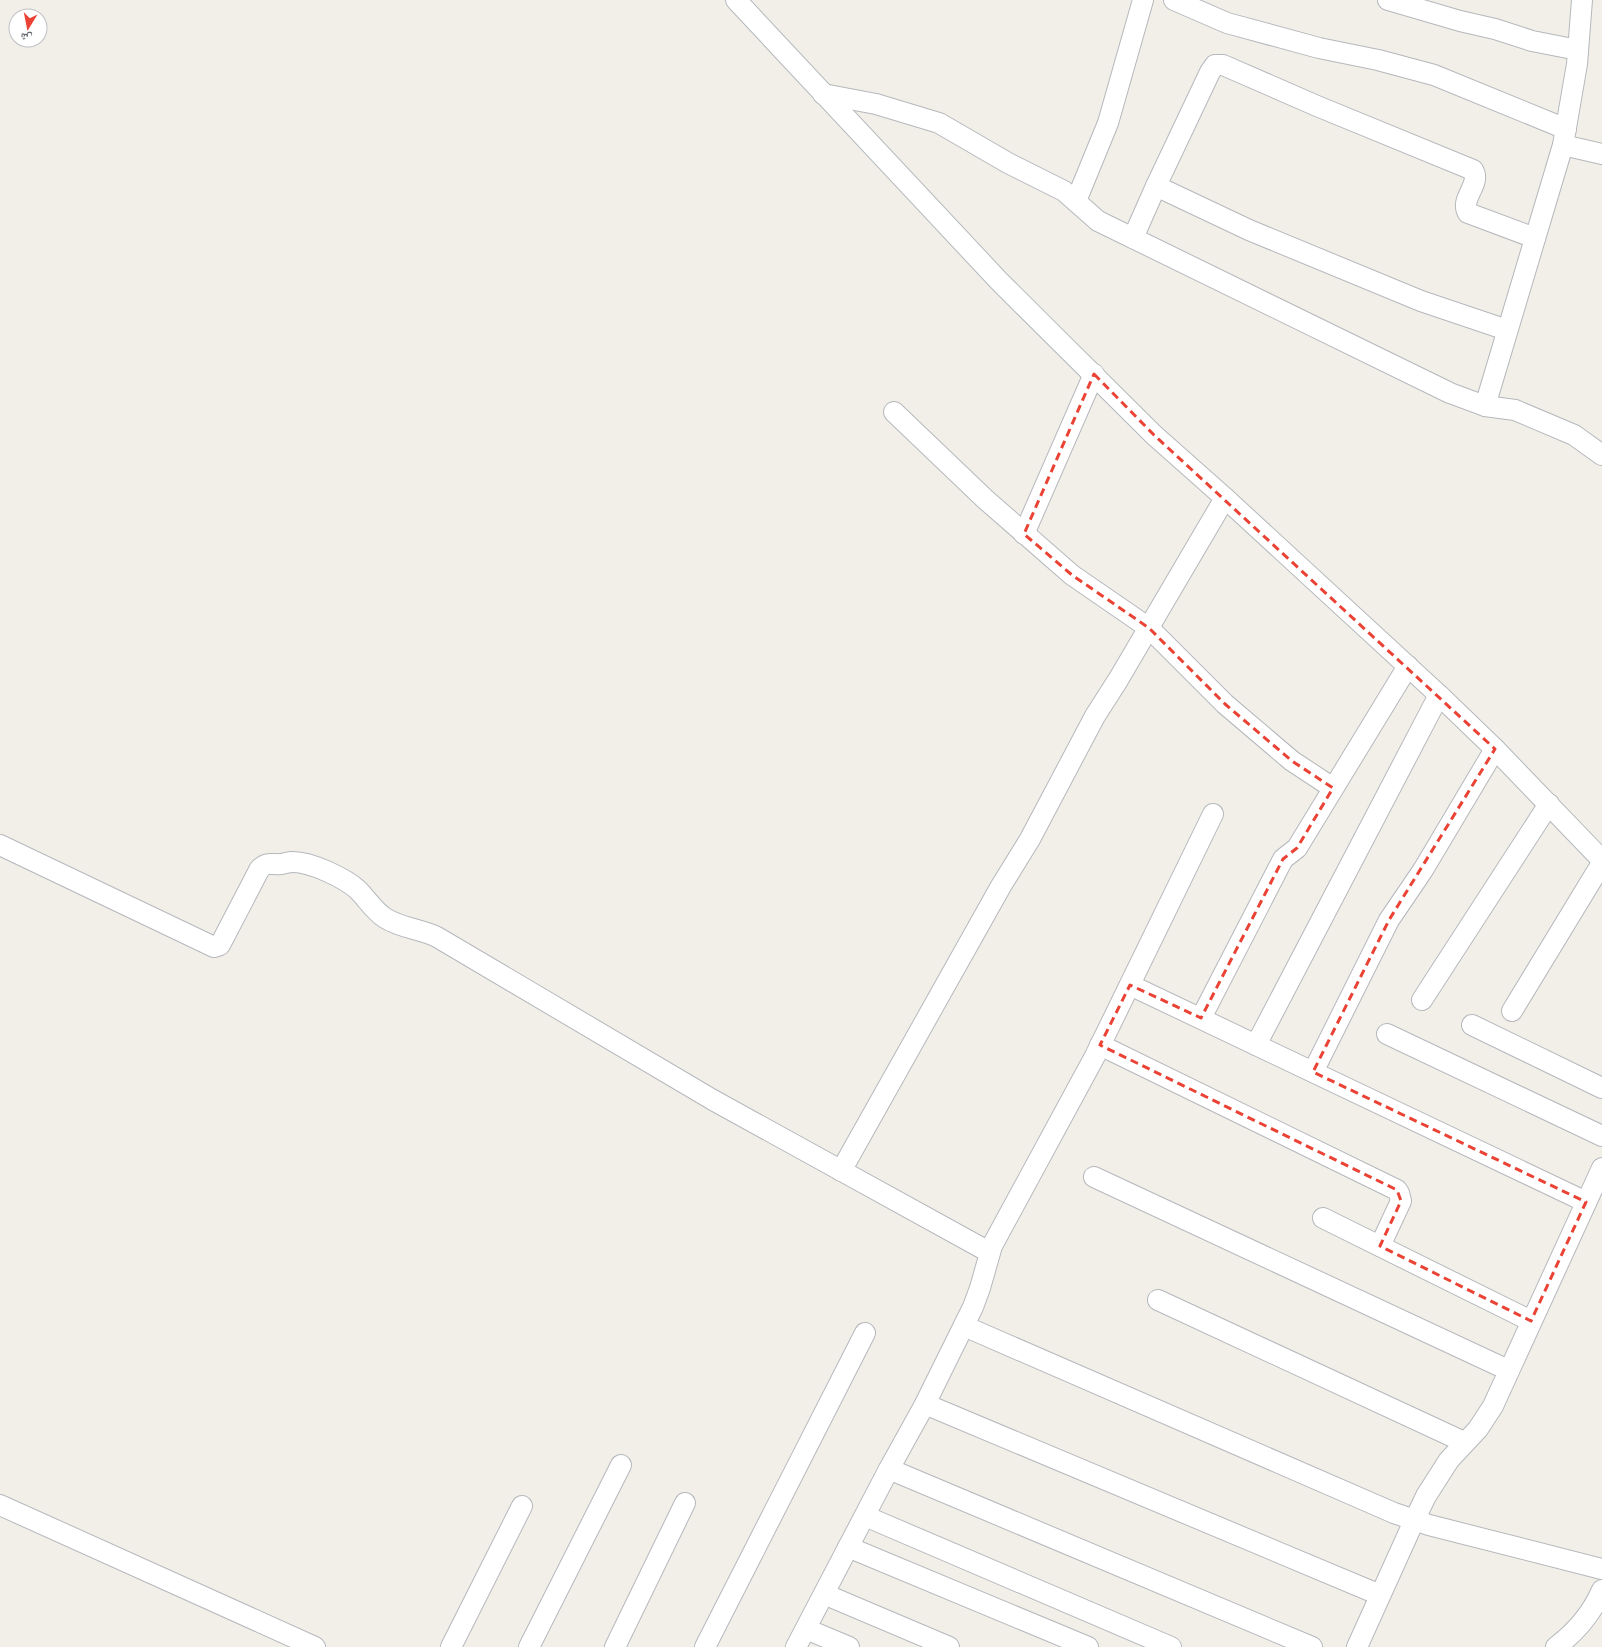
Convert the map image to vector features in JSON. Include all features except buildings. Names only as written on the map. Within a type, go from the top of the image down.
[{"type":"street","points":[[736,0],[999,281],[1154,435],[1225,498],[1439,695],[1549,804],[1602,862],[1512,1011]]},
{"type":"street","points":[[1076,201],[1108,123],[1142,0]]},
{"type":"street","points":[[1174,0],[1227,24],[1319,48],[1378,60],[1434,75],[1602,154]]},
{"type":"street","points":[[1388,0],[1460,21],[1495,29],[1532,41],[1578,50]]},
{"type":"street","points":[[1485,406],[1564,137],[1577,64],[1582,0]]},
{"type":"street","points":[[1133,238],[1210,72],[1215,65],[1223,65],[1310,103],[1473,170],[1475,173],[1474,182],[1466,203],[1466,210],[1468,213],[1535,238]]},
{"type":"street","points":[[824,94],[876,104],[939,124],[1008,163],[1064,191],[1098,221],[1450,393],[1485,406],[1515,410],[1574,435],[1602,455]]},
{"type":"street","points":[[1156,186],[1249,230],[1421,300],[1507,330]]},
{"type":"street","points":[[1024,534],[1094,374]]},
{"type":"street","points":[[894,412],[1024,534],[1072,575],[1149,628],[1225,704],[1292,760],[1333,788]]},
{"type":"street","points":[[841,1171],[1001,886],[1030,839],[1095,716],[1149,628],[1225,498]]},
{"type":"street","points":[[1201,1018],[1283,859],[1297,848],[1408,666]]},
{"type":"street","points":[[1256,1045],[1439,695]]},
{"type":"street","points":[[1313,1072],[1389,920],[1423,870],[1495,749]]},
{"type":"street","points":[[1422,1000],[1549,804]]},
{"type":"street","points":[[796,1647],[889,1469],[925,1404],[964,1326],[980,1288],[989,1252],[1100,1045],[1213,814]]},
{"type":"street","points":[[0,845],[214,947],[220,945],[259,870],[265,864],[298,862],[330,873],[356,888],[377,912],[385,918],[405,927],[423,931],[437,937],[713,1100],[989,1252]]},
{"type":"street","points":[[1130,985],[1586,1202]]},
{"type":"street","points":[[1472,1025],[1602,1088]]},
{"type":"street","points":[[1387,1034],[1602,1136]]},
{"type":"street","points":[[1100,1045],[1396,1190],[1399,1193],[1401,1201],[1380,1246]]},
{"type":"street","points":[[1357,1647],[1414,1520],[1437,1478],[1449,1460],[1464,1442],[1478,1429],[1488,1414],[1602,1168]]},
{"type":"street","points":[[1094,1177],[1508,1370]]},
{"type":"street","points":[[1323,1218],[1531,1321]]},
{"type":"street","points":[[1158,1300],[1464,1442]]},
{"type":"street","points":[[964,1326],[1414,1520],[1602,1569]]},
{"type":"street","points":[[705,1647],[865,1333]]},
{"type":"street","points":[[925,1404],[1380,1595]]},
{"type":"street","points":[[529,1647],[621,1465]]},
{"type":"street","points":[[889,1469],[1312,1647]]},
{"type":"street","points":[[614,1647],[685,1503]]},
{"type":"street","points":[[0,1506],[315,1647]]},
{"type":"street","points":[[451,1647],[522,1506]]},
{"type":"street","points":[[865,1516],[1171,1647]]},
{"type":"street","points":[[848,1547],[1088,1647]]},
{"type":"street","points":[[1556,1647],[1581,1624],[1592,1610],[1602,1590]]},
{"type":"street","points":[[824,1594],[949,1647]]},
{"type":"street","points":[[806,1629],[848,1647]]},
{"type":"highlighted area","points":[[1094,374],[1154,435],[1495,749],[1389,920],[1313,1072],[1586,1202],[1531,1321],[1380,1246],[1401,1201],[1397,1190],[1100,1045],[1130,985],[1201,1018],[1283,859],[1297,848],[1333,788],[1292,761],[1225,704],[1149,628],[1072,575],[1024,534]]}]
